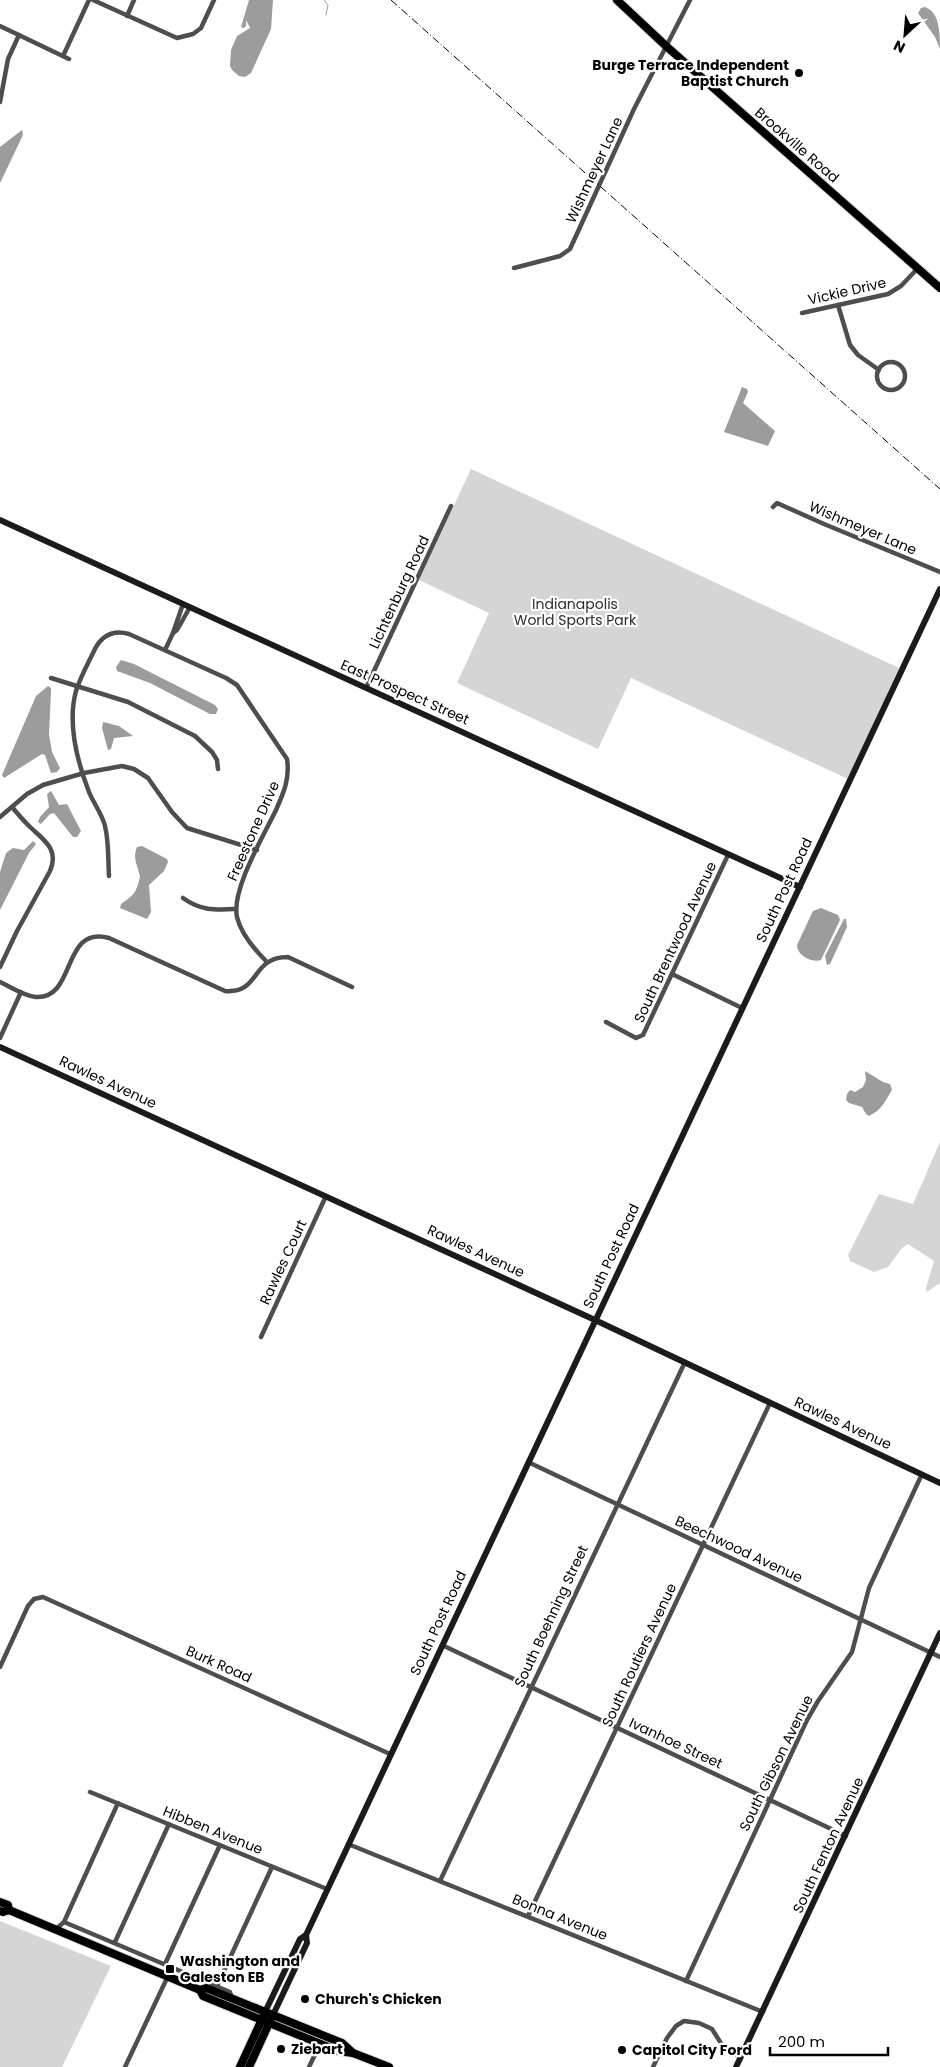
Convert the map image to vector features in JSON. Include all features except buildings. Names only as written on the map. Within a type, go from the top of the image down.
[{"type":"main road","name":"Brookville Road","points":[[617,0],[666,46],[940,288]]},
{"type":"main road","points":[[0,1902],[8,1905],[9,1910]]},
{"type":"main road","points":[[0,1911],[9,1910],[56,1929],[200,1990],[203,1996],[342,2043],[353,2053]]},
{"type":"main road","points":[[200,1990],[206,1988],[232,1999],[320,2044],[338,2051],[353,2053],[386,2067]]},
{"type":"main road","points":[[240,2067],[269,2018]]},
{"type":"main road","points":[[249,2067],[269,2018]]},
{"type":"street","points":[[62,56],[89,0]]},
{"type":"street","points":[[93,0],[171,36],[185,37],[201,28],[214,0]]},
{"type":"street","points":[[127,16],[134,0]]},
{"type":"street","name":"Wishmeyer Lane","points":[[514,268],[560,256],[570,249],[634,109],[690,0]]},
{"type":"street","points":[[0,26],[69,59]]},
{"type":"street","points":[[0,102],[8,59],[18,35]]},
{"type":"street","name":"Vickie Drive","points":[[802,313],[892,293],[918,268]]},
{"type":"street","points":[[838,305],[852,348],[858,355],[879,370]]},
{"type":"street","points":[[885,364],[896,364],[904,371],[904,382],[895,389],[886,389],[878,381],[879,370],[885,364]]},
{"type":"street","name":"Wishmeyer Lane","points":[[773,508],[777,503],[940,572]]},
{"type":"street","name":"Lichtenburg Road","points":[[366,688],[451,506]]},
{"type":"street","name":"East Prospect Street","points":[[0,520],[800,887]]},
{"type":"street","name":"South Post Road","points":[[269,2018],[307,1943],[306,1935],[390,1754],[940,589]]},
{"type":"street","points":[[108,876],[106,828],[90,792],[73,729],[73,712],[78,686],[98,643],[106,636],[114,632],[129,634],[164,650],[173,633],[177,630],[187,605]]},
{"type":"street","name":"Freestone Drive","points":[[164,650],[226,678],[237,685],[288,758],[287,786],[242,882],[236,901],[239,923],[245,935],[266,961]]},
{"type":"street","points":[[50,678],[133,704],[195,736],[212,752],[217,760],[218,769]]},
{"type":"street","points":[[0,817],[39,787],[84,773],[122,766],[134,769],[148,778],[172,812],[187,828],[257,850]]},
{"type":"street","points":[[0,967],[17,930],[51,869],[53,859],[47,841],[12,807]]},
{"type":"street","name":"South Brentwood Avenue","points":[[606,1022],[636,1038],[643,1035],[728,855]]},
{"type":"street","points":[[184,898],[195,906],[204,909],[236,908]]},
{"type":"street","points":[[0,982],[21,992],[38,997],[52,992],[61,983],[79,946],[88,939],[97,936],[109,938],[225,991],[235,991],[248,986],[266,961],[280,957],[288,957],[352,987]]},
{"type":"street","points":[[672,974],[742,1008]]},
{"type":"street","points":[[0,1038],[21,992]]},
{"type":"street","name":"Rawles Avenue","points":[[0,1047],[595,1320],[940,1483]]},
{"type":"street","name":"Rawles Court","points":[[261,1337],[326,1196]]},
{"type":"street","name":"South Boehning Street","points":[[440,1881],[684,1362]]},
{"type":"street","name":"South Routiers Avenue","points":[[528,1916],[770,1403]]},
{"type":"street","name":"Beechwood Avenue","points":[[528,1462],[940,1657]]},
{"type":"street","name":"South Gibson Avenue","points":[[686,1981],[808,1716],[851,1654],[871,1583],[922,1474]]},
{"type":"street","name":"Burk Road","points":[[0,1668],[28,1606],[38,1597],[49,1599],[390,1754]]},
{"type":"street","name":"South Fenton Avenue","points":[[736,2067],[940,1633]]},
{"type":"street","name":"Ivanhoe Street","points":[[442,1645],[846,1836]]},
{"type":"street","name":"Hibben Avenue","points":[[90,1792],[327,1889]]},
{"type":"street","points":[[56,1929],[64,1922],[118,1803]]},
{"type":"street","points":[[114,1942],[169,1824]]},
{"type":"street","name":"Bonna Avenue","points":[[348,1844],[763,2012]]},
{"type":"street","points":[[165,1964],[220,1845]]},
{"type":"street","points":[[217,1986],[272,1867]]},
{"type":"street","points":[[64,1922],[217,1986],[230,1992],[232,1999]]},
{"type":"street","name":"South Post Road","points":[[269,2018],[291,1964],[290,1958],[300,1938],[306,1935]]},
{"type":"street","points":[[125,2067],[168,1976]]},
{"type":"street","points":[[653,2067],[667,2038],[676,2026],[684,2021],[699,2023],[712,2029],[724,2048],[741,2057]]},
{"type":"street","points":[[309,2067],[320,2044]]},
{"type":"green space","name":"Indianapolis World Sports Park","points":[[471,469],[899,668],[848,779],[631,678],[598,749],[457,683],[489,613],[419,580]]},
{"type":"green space","points":[[940,1142],[940,1283],[927,1292],[926,1288],[934,1261],[908,1244],[902,1248],[888,1267],[874,1272],[850,1261],[848,1255],[879,1194],[913,1204]]},
{"type":"green space","points":[[0,1921],[111,1966],[62,2067],[0,2067]]},
{"type":"shaded area","points":[[249,0],[273,0],[271,29],[251,73],[245,77],[239,76],[230,66],[231,50],[237,36],[250,28],[246,20],[246,26],[244,28],[241,27]]},
{"type":"shaded area","points":[[925,7],[934,14],[938,24],[940,49],[935,37],[918,13],[921,8]]},
{"type":"shaded area","points":[[22,130],[23,135],[0,183],[0,147]]},
{"type":"shaded area","points":[[742,387],[747,389],[748,392],[743,403],[775,431],[768,446],[724,432]]},
{"type":"shaded area","points":[[121,660],[134,664],[215,705],[218,709],[216,714],[210,714],[150,683],[117,671],[116,667]]},
{"type":"shaded area","points":[[48,686],[51,688],[49,735],[52,752],[60,768],[57,772],[51,773],[45,755],[42,754],[4,778],[2,775],[36,696]]},
{"type":"shaded area","points":[[103,722],[119,726],[133,736],[114,738],[111,749],[108,750],[102,728]]},
{"type":"shaded area","points":[[51,791],[59,805],[67,804],[81,831],[77,837],[73,837],[54,813],[50,814],[41,824],[38,822],[49,807],[47,794]]},
{"type":"shaded area","points":[[33,841],[36,844],[29,853],[0,910],[0,872],[6,853],[13,848],[24,850]]},
{"type":"shaded area","points":[[142,846],[167,859],[168,862],[164,871],[149,885],[151,912],[147,919],[120,908],[121,904],[134,893],[137,887],[140,877],[135,855],[137,847]]},
{"type":"shaded area","points":[[821,908],[838,915],[840,920],[821,960],[817,961],[802,955],[797,945],[813,911]]},
{"type":"shaded area","points":[[844,919],[846,919],[847,927],[830,964],[827,965],[825,956]]},
{"type":"shaded area","points":[[865,1071],[890,1084],[892,1090],[880,1108],[869,1116],[862,1107],[849,1103],[846,1100],[850,1090],[855,1092],[863,1087],[866,1080]]},
{"type":"waterway","points":[[324,0],[328,5],[326,15]]},
{"type":"railway","points":[[391,0],[940,489]]},
{"type":"place","name":"Burge Terrace Independent Baptist Church","points":[[799,73]]},
{"type":"place","name":"Washington and Galeston EB","points":[[170,1969]]},
{"type":"place","name":"Church's Chicken","points":[[305,1999]]},
{"type":"place","name":"Ziebart","points":[[281,2049]]},
{"type":"place","name":"Capitol City Ford","points":[[622,2050]]}]
